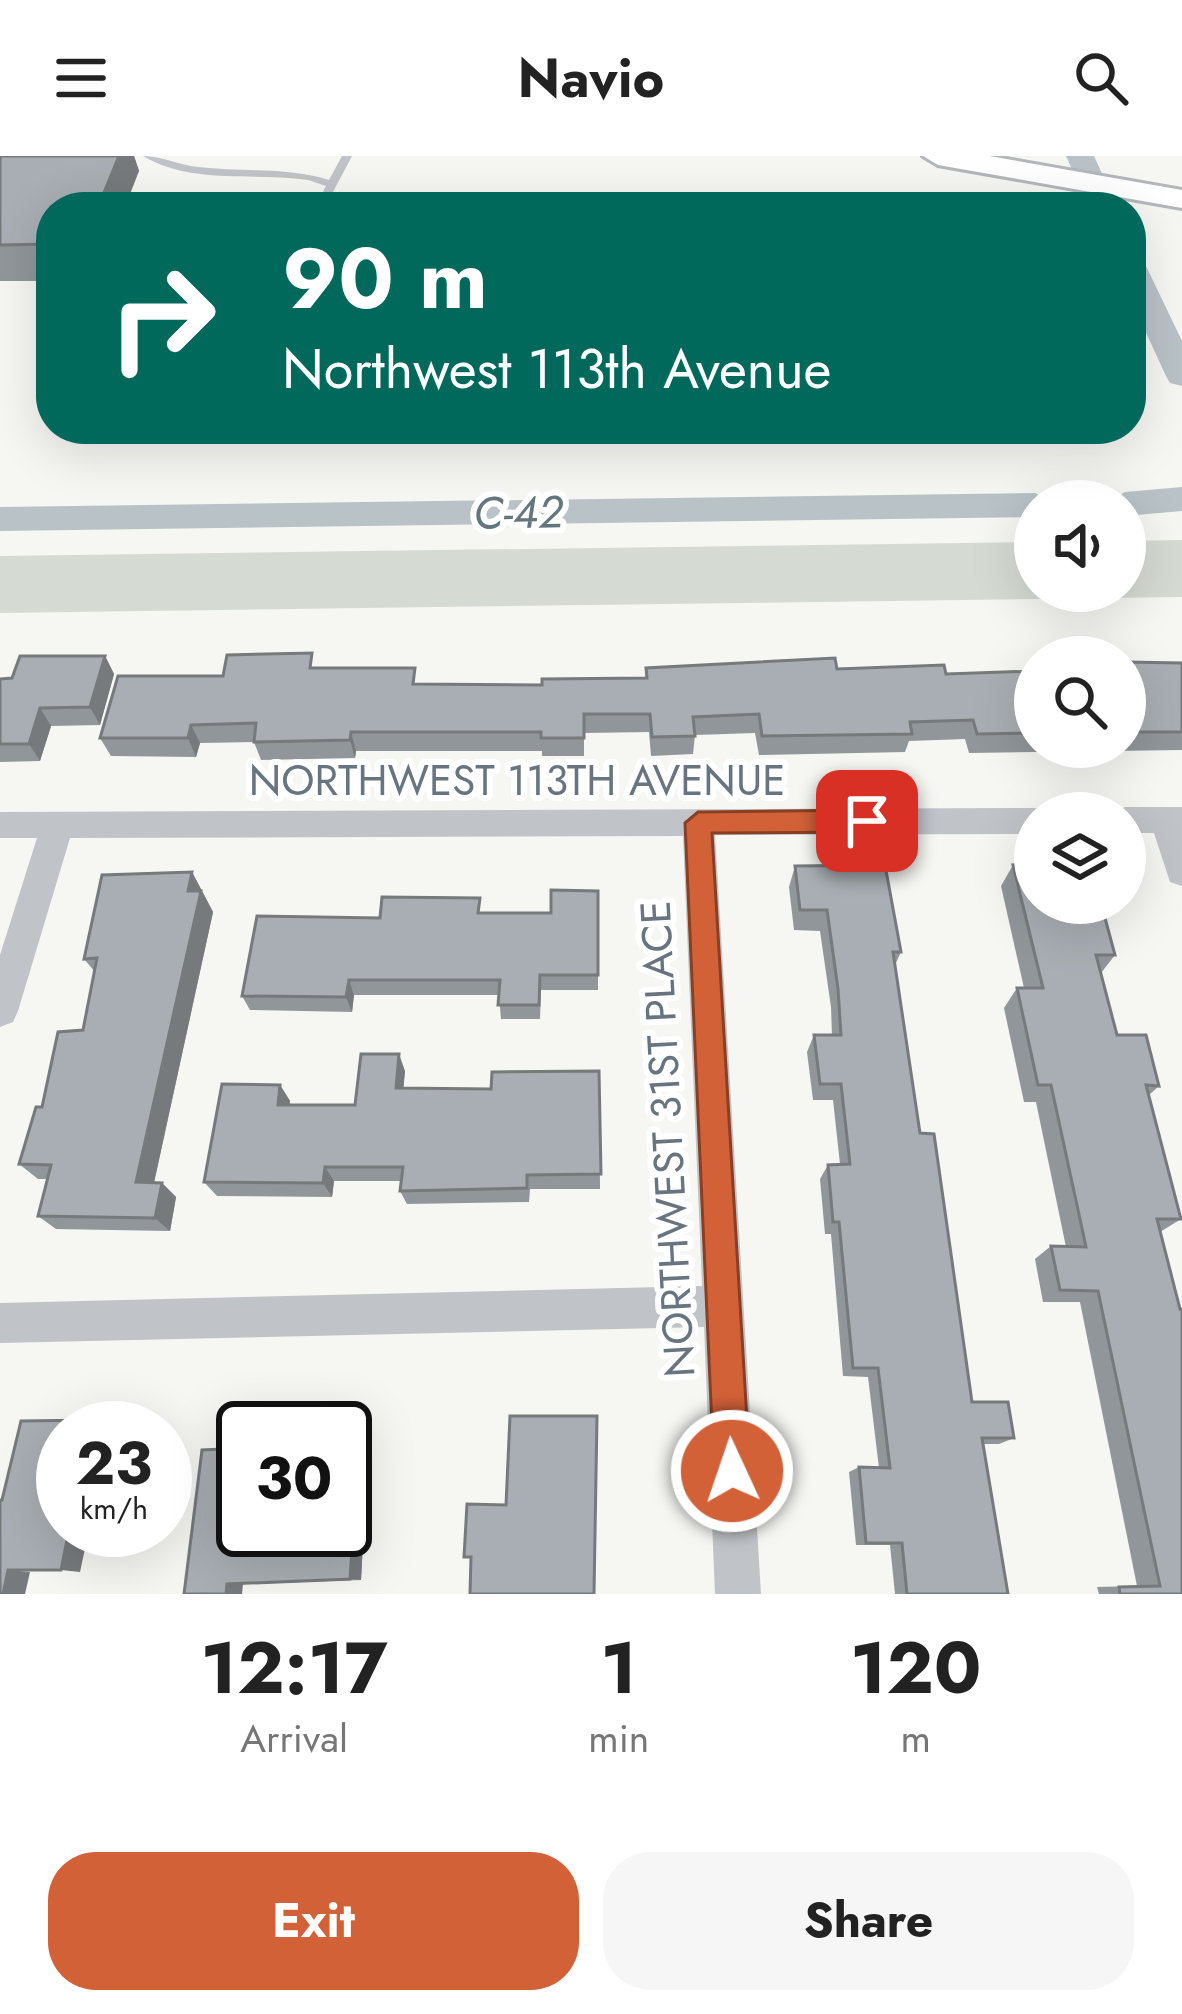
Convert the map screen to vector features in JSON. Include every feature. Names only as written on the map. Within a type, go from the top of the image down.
[{"type":"main road","points":[[938,156],[1026,171],[1167,183]]},
{"type":"main road","points":[[1081,156],[1167,183]]},
{"type":"street","name":"NORTHWEST 113TH AVENUE","points":[[0,825],[1014,820]]},
{"type":"street","points":[[1174,820],[1182,872]]},
{"type":"street","points":[[0,1011],[58,823]]},
{"type":"street","name":"NORTHWEST 31ST PLACE","points":[[698,823],[738,1594]]},
{"type":"street","points":[[0,1323],[724,1306]]},
{"type":"lane","points":[[148,156],[179,168],[302,171],[332,184]]},
{"type":"lane","points":[[302,171],[310,156]]},
{"type":"lane","points":[[328,192],[346,156]]},
{"type":"shaded area","points":[[1182,540],[1182,597],[1146,597],[1146,541]]},
{"type":"shaded area","points":[[1014,542],[1014,599],[0,613],[0,556]]},
{"type":"building","points":[[0,156],[119,156],[104,192],[36,192],[36,244],[0,245]]},
{"type":"building","points":[[312,653],[310,668],[415,668],[413,684],[542,685],[542,679],[647,678],[646,668],[835,658],[837,669],[944,665],[946,674],[1014,672],[1014,733],[977,734],[973,720],[910,722],[912,734],[762,736],[759,714],[693,717],[695,736],[652,737],[650,714],[584,714],[584,738],[541,738],[541,732],[351,732],[350,740],[254,742],[256,723],[191,725],[188,738],[100,738],[118,676],[223,676],[227,655]]},
{"type":"building","points":[[20,656],[105,656],[90,707],[40,708],[29,744],[0,744],[0,679],[12,678]]},
{"type":"building","points":[[1146,662],[1182,663],[1182,732],[1146,732]]},
{"type":"building","points":[[885,865],[901,952],[893,952],[920,1133],[934,1134],[972,1402],[1008,1402],[1014,1438],[982,1438],[1008,1594],[907,1594],[902,1543],[866,1543],[859,1467],[890,1468],[878,1368],[853,1368],[839,1222],[833,1222],[828,1165],[850,1164],[841,1084],[820,1084],[814,1035],[841,1035],[827,910],[800,910],[795,866]]},
{"type":"building","points":[[192,872],[188,891],[201,891],[136,1182],[162,1183],[155,1218],[38,1216],[51,1165],[19,1164],[36,1107],[42,1107],[58,1032],[83,1030],[97,958],[84,959],[102,875]]},
{"type":"building","points":[[551,890],[598,891],[598,975],[540,975],[539,1005],[498,1005],[500,980],[349,980],[346,997],[242,996],[257,916],[380,918],[382,897],[480,898],[478,913],[551,913]]},
{"type":"building","points":[[1027,924],[1107,924],[1115,955],[1096,955],[1117,1035],[1146,1035],[1159,1086],[1146,1085],[1181,1219],[1157,1219],[1182,1309],[1182,1594],[1120,1594],[1119,1587],[1160,1586],[1098,1291],[1060,1290],[1051,1246],[1086,1247],[1051,1085],[1038,1085],[1017,988],[1043,988]]},
{"type":"building","points":[[361,1054],[399,1054],[396,1088],[491,1089],[492,1072],[599,1071],[601,1174],[527,1175],[527,1188],[400,1191],[403,1167],[325,1167],[323,1183],[204,1182],[222,1084],[280,1085],[278,1105],[355,1105]]},
{"type":"building","points":[[510,1416],[597,1416],[594,1594],[470,1594],[471,1557],[464,1557],[467,1504],[506,1505]]},
{"type":"building","points":[[21,1421],[36,1421],[36,1557],[64,1557],[61,1570],[8,1570],[0,1594],[0,1500]]},
{"type":"building","points":[[216,1449],[216,1557],[351,1557],[350,1579],[227,1584],[226,1594],[184,1594],[202,1450]]},
{"type":"waterway","points":[[1080,156],[1096,192]]},
{"type":"waterway","points":[[1146,298],[1182,376]]},
{"type":"waterway","name":"C-42","points":[[1146,502],[1182,499]]},
{"type":"waterway","name":"C-42","points":[[0,519],[1014,505]]},
{"type":"route","points":[[732,1471],[698,823],[867,821]]}]
